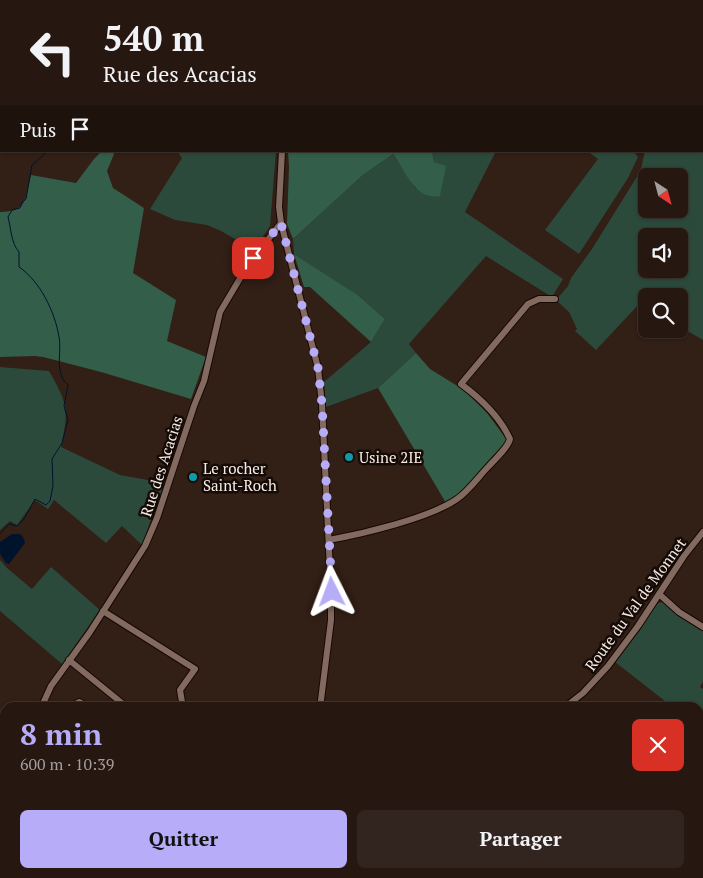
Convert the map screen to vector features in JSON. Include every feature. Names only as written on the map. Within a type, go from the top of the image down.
[{"type":"street","points":[[282,152],[279,207],[281,223],[318,368],[322,404],[332,592],[331,620],[321,702]]},
{"type":"street","name":"Rue des Acacias","points":[[44,702],[51,686],[132,569],[152,533],[204,381],[220,312],[248,265],[281,223]]},
{"type":"street","points":[[329,540],[410,519],[459,498],[508,444],[510,438],[490,410],[461,384],[528,304],[539,299],[555,298]]},
{"type":"street","name":"Route du Val de Monnet","points":[[573,702],[596,680],[638,626],[703,532]]},
{"type":"street","points":[[659,594],[680,612],[703,627]]},
{"type":"street","points":[[104,611],[195,669],[180,690],[182,702]]},
{"type":"street","points":[[69,660],[121,702]]},
{"type":"green space","points":[[101,152],[113,152],[107,171],[113,188],[144,208],[133,273],[176,300],[167,341],[206,357],[191,399],[43,357],[0,357],[0,212],[16,209],[21,206],[26,197],[31,175],[76,183]]},
{"type":"green space","points":[[178,152],[276,152],[270,226],[254,250],[207,225],[175,220],[150,209],[182,158]]},
{"type":"green space","points":[[288,152],[432,152],[434,162],[446,166],[440,196],[431,196],[417,189],[393,154],[363,175],[293,239],[287,224]]},
{"type":"green space","points":[[432,152],[495,152],[465,212],[563,279],[552,297],[486,256],[409,344],[416,353],[378,388],[326,407],[324,382],[371,342],[385,319],[358,295],[294,254],[293,239],[363,175],[393,154],[416,189],[434,162]]},
{"type":"green space","points":[[588,152],[634,152],[638,157],[628,178],[579,254],[545,230],[598,159]]},
{"type":"green space","points":[[645,152],[703,152],[703,340],[688,331],[688,288],[638,288],[638,305],[596,350],[575,331],[577,329],[569,312],[556,300],[568,286],[571,278],[592,249],[638,175],[638,218],[688,218],[688,168],[641,168]]},
{"type":"green space","points":[[294,254],[358,295],[385,319],[371,342],[310,287],[304,287]]},
{"type":"green space","points":[[416,353],[430,369],[464,390],[487,413],[507,440],[459,494],[446,503],[378,388]]},
{"type":"green space","points":[[0,367],[49,371],[60,391],[65,407],[66,415],[61,447],[120,475],[164,483],[142,545],[122,526],[106,543],[54,500],[48,509],[35,500],[17,525],[10,521],[0,530]]},
{"type":"green space","points":[[0,560],[32,589],[51,567],[100,610],[62,664],[0,611]]},
{"type":"green space","points":[[663,602],[703,630],[703,681],[700,687],[703,689],[703,702],[664,702],[615,662],[658,603]]},
{"type":"water","points":[[12,534],[20,534],[25,543],[9,564],[6,563],[0,554],[0,542]]},
{"type":"waterway","points":[[0,534],[9,524],[17,526],[24,519],[35,499],[46,505],[50,501],[53,486],[52,459],[62,443],[68,420],[64,406],[68,385],[61,375],[59,362],[60,343],[57,327],[40,289],[34,280],[19,267],[19,252],[13,240],[8,217],[12,210],[20,208],[26,199],[32,165],[47,152]]},
{"type":"place","name":"Usine 2IE","points":[[349,457]]},
{"type":"place","name":"Le rocher Saint-Roch","points":[[193,477]]},
{"type":"route","points":[[253,258],[281,223],[318,368],[322,404],[326,508],[332,592]]}]
